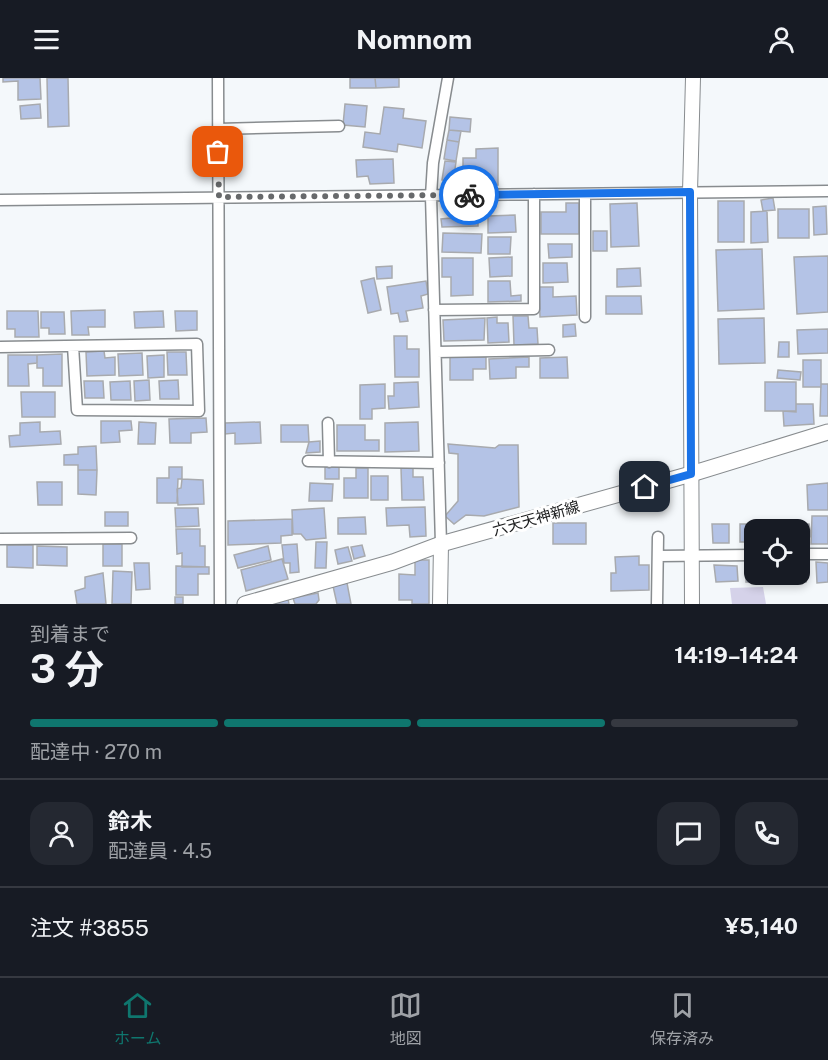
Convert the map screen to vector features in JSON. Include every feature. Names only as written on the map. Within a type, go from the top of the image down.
[{"type":"main road","name":"六天天神新線","points":[[244,604],[393,562],[441,544],[691,474],[828,432]]},
{"type":"street","points":[[218,78],[220,604]]},
{"type":"street","points":[[440,604],[441,544],[431,196],[433,163],[447,78]]},
{"type":"street","points":[[692,604],[690,192],[693,78]]},
{"type":"street","points":[[218,129],[339,126]]},
{"type":"street","points":[[0,200],[828,191]]},
{"type":"street","points":[[585,194],[585,317]]},
{"type":"street","points":[[434,310],[534,309],[534,195]]},
{"type":"street","points":[[0,347],[197,344],[199,411],[77,410],[73,346]]},
{"type":"street","points":[[436,352],[549,350]]},
{"type":"street","points":[[328,423],[329,462]]},
{"type":"street","points":[[308,461],[439,463]]},
{"type":"street","points":[[657,604],[658,537]]},
{"type":"street","points":[[0,539],[131,538]]},
{"type":"street","points":[[810,554],[828,554]]},
{"type":"street","points":[[658,556],[744,555]]},
{"type":"shaded area","points":[[763,587],[766,604],[732,604],[730,588]]},
{"type":"building","points":[[3,78],[40,78],[41,99],[18,100],[18,81],[3,82]]},
{"type":"building","points":[[47,78],[68,78],[69,126],[48,127]]},
{"type":"building","points":[[350,78],[375,78],[376,88],[350,88]]},
{"type":"building","points":[[375,78],[399,78],[399,87],[376,88]]},
{"type":"building","points":[[40,104],[41,118],[21,119],[20,106]]},
{"type":"building","points":[[345,104],[367,106],[365,127],[343,125]]},
{"type":"building","points":[[384,107],[404,109],[403,118],[426,121],[422,148],[398,144],[397,152],[363,147],[365,132],[380,134]]},
{"type":"building","points":[[450,117],[471,119],[470,132],[449,130]]},
{"type":"building","points":[[449,130],[461,131],[459,142],[447,140]]},
{"type":"building","points":[[447,140],[459,142],[456,161],[444,159]]},
{"type":"building","points":[[498,148],[498,185],[463,186],[463,158],[476,158],[476,149]]},
{"type":"building","points":[[393,159],[394,183],[370,184],[368,176],[357,177],[356,160]]},
{"type":"building","points":[[445,161],[456,162],[453,182],[442,180]]},
{"type":"building","points":[[773,198],[775,210],[763,211],[761,200]]},
{"type":"building","points":[[718,201],[744,201],[744,242],[718,242]]},
{"type":"building","points":[[566,203],[579,203],[579,234],[541,234],[541,212],[566,212]]},
{"type":"building","points":[[637,203],[639,246],[611,247],[610,204]]},
{"type":"building","points":[[826,206],[827,234],[814,235],[813,207]]},
{"type":"building","points":[[451,207],[478,207],[478,226],[442,227],[441,219],[451,218]]},
{"type":"building","points":[[778,209],[809,209],[809,238],[778,238]]},
{"type":"building","points":[[767,211],[768,242],[751,243],[751,212]]},
{"type":"building","points":[[515,215],[516,232],[488,233],[488,216]]},
{"type":"building","points":[[593,231],[607,231],[607,251],[593,251]]},
{"type":"building","points":[[443,233],[482,234],[481,253],[442,252]]},
{"type":"building","points":[[488,237],[511,237],[510,254],[488,254]]},
{"type":"building","points":[[548,244],[572,244],[572,257],[549,258]]},
{"type":"building","points":[[762,249],[764,309],[718,311],[716,250]]},
{"type":"building","points":[[828,256],[828,312],[797,314],[794,257]]},
{"type":"building","points":[[512,257],[512,276],[490,277],[489,258]]},
{"type":"building","points":[[442,258],[473,258],[473,295],[451,296],[451,277],[442,277]]},
{"type":"building","points":[[543,263],[567,263],[568,282],[543,283]]},
{"type":"building","points":[[392,266],[392,278],[377,279],[376,267]]},
{"type":"building","points":[[640,268],[641,286],[617,287],[617,269]]},
{"type":"building","points":[[374,278],[381,310],[368,313],[361,281]]},
{"type":"building","points":[[426,281],[428,294],[421,296],[423,308],[406,311],[408,321],[400,322],[398,313],[391,314],[387,287]]},
{"type":"building","points":[[488,281],[510,281],[511,296],[521,295],[521,301],[488,302]]},
{"type":"building","points":[[539,287],[553,287],[553,297],[576,296],[577,315],[540,317]]},
{"type":"building","points":[[606,296],[641,296],[642,314],[606,314]]},
{"type":"building","points":[[105,310],[105,327],[88,327],[89,335],[72,335],[71,311]]},
{"type":"building","points":[[7,311],[38,311],[39,337],[15,337],[15,329],[7,329]]},
{"type":"building","points":[[163,311],[164,327],[135,328],[134,312]]},
{"type":"building","points":[[175,311],[197,311],[197,330],[176,331]]},
{"type":"building","points":[[41,312],[64,312],[65,334],[49,334],[49,328],[41,328]]},
{"type":"building","points":[[513,316],[528,316],[529,328],[537,328],[538,344],[514,345]]},
{"type":"building","points":[[497,317],[497,323],[508,323],[509,342],[488,343],[487,318]]},
{"type":"building","points":[[485,318],[484,340],[444,341],[443,320]]},
{"type":"building","points":[[764,318],[765,363],[719,364],[718,319]]},
{"type":"building","points":[[575,324],[576,336],[563,337],[563,325]]},
{"type":"building","points":[[828,329],[828,353],[798,354],[797,330]]},
{"type":"building","points":[[394,336],[407,336],[407,349],[419,349],[419,377],[395,377]]},
{"type":"building","points":[[779,342],[789,342],[789,357],[778,357]]},
{"type":"building","points":[[104,351],[105,358],[115,357],[115,375],[87,376],[86,352]]},
{"type":"building","points":[[167,352],[186,352],[187,375],[168,375]]},
{"type":"building","points":[[142,353],[143,375],[119,376],[118,354]]},
{"type":"building","points":[[62,354],[62,386],[43,386],[43,368],[37,368],[37,355]]},
{"type":"building","points":[[8,355],[37,355],[37,363],[28,364],[29,386],[8,386]]},
{"type":"building","points":[[164,355],[164,377],[148,378],[147,356]]},
{"type":"building","points":[[450,357],[486,357],[486,369],[473,369],[473,380],[450,380]]},
{"type":"building","points":[[529,357],[529,367],[516,367],[516,378],[490,379],[489,359]]},
{"type":"building","points":[[567,357],[568,378],[540,378],[540,358]]},
{"type":"building","points":[[803,360],[821,360],[821,387],[803,387]]},
{"type":"building","points":[[778,370],[801,372],[800,380],[777,378]]},
{"type":"building","points":[[149,380],[150,400],[135,401],[134,381]]},
{"type":"building","points":[[178,380],[179,399],[160,399],[159,381]]},
{"type":"building","points":[[84,381],[103,381],[104,398],[85,398]]},
{"type":"building","points":[[130,381],[131,400],[111,400],[110,382]]},
{"type":"building","points":[[418,382],[419,407],[389,409],[388,396],[394,396],[394,383]]},
{"type":"building","points":[[765,382],[796,382],[796,411],[765,411]]},
{"type":"building","points":[[385,384],[385,408],[372,409],[372,419],[360,419],[360,385]]},
{"type":"building","points":[[821,384],[828,384],[828,416],[820,416]]},
{"type":"building","points":[[21,392],[55,392],[55,417],[22,417]]},
{"type":"building","points":[[796,404],[813,404],[814,424],[784,426],[783,411],[796,412]]},
{"type":"building","points":[[206,418],[207,432],[191,433],[191,443],[170,443],[169,419]]},
{"type":"building","points":[[101,421],[131,421],[132,430],[119,431],[120,442],[101,443]]},
{"type":"building","points":[[40,422],[40,432],[60,431],[61,444],[10,447],[9,436],[20,435],[20,423]]},
{"type":"building","points":[[139,422],[156,423],[155,444],[138,444]]},
{"type":"building","points":[[260,422],[261,443],[235,444],[235,433],[225,434],[225,423]]},
{"type":"building","points":[[418,422],[419,451],[385,452],[385,423]]},
{"type":"building","points":[[281,425],[308,425],[309,442],[281,442]]},
{"type":"building","points":[[337,425],[365,425],[365,440],[379,440],[379,451],[337,451]]},
{"type":"building","points":[[320,441],[320,452],[306,453],[309,442]]},
{"type":"building","points":[[448,444],[495,448],[499,445],[518,445],[519,507],[484,516],[466,515],[454,524],[445,516],[458,501],[458,454],[449,453]]},
{"type":"building","points":[[96,446],[97,470],[78,470],[78,465],[64,465],[64,455],[78,454],[78,447]]},
{"type":"building","points":[[169,467],[182,467],[182,479],[178,479],[177,503],[157,503],[157,478],[169,478]]},
{"type":"building","points":[[325,467],[339,467],[339,479],[325,479]]},
{"type":"building","points":[[356,468],[368,468],[368,498],[344,498],[344,478],[356,478]]},
{"type":"building","points":[[401,468],[413,468],[413,477],[423,477],[424,500],[402,500]]},
{"type":"building","points":[[78,470],[97,470],[96,495],[78,494]]},
{"type":"building","points":[[371,476],[388,476],[388,500],[371,500]]},
{"type":"building","points":[[182,479],[203,480],[204,504],[178,505],[177,489],[181,488]]},
{"type":"building","points":[[37,482],[62,482],[62,505],[38,505]]},
{"type":"building","points":[[310,483],[333,484],[332,501],[309,501]]},
{"type":"building","points":[[828,483],[828,510],[808,510],[807,485]]},
{"type":"building","points":[[425,507],[426,536],[410,537],[409,525],[387,526],[386,508]]},
{"type":"building","points":[[175,508],[198,508],[199,526],[176,527]]},
{"type":"building","points":[[324,508],[326,538],[306,540],[301,534],[293,534],[292,510]]},
{"type":"building","points":[[105,512],[128,512],[128,526],[105,526]]},
{"type":"building","points":[[812,516],[828,516],[828,544],[811,544]]},
{"type":"building","points":[[365,517],[366,534],[338,534],[338,518]]},
{"type":"building","points":[[292,519],[292,535],[281,536],[281,543],[228,545],[228,521]]},
{"type":"building","points":[[553,523],[586,523],[586,544],[553,544]]},
{"type":"building","points":[[712,524],[729,524],[729,543],[713,543]]},
{"type":"building","points":[[740,524],[744,524],[744,542],[740,542]]},
{"type":"building","points":[[176,529],[200,529],[200,546],[205,546],[205,567],[182,567],[182,553],[177,554]]},
{"type":"building","points":[[316,542],[327,542],[326,568],[315,568]]},
{"type":"building","points":[[103,544],[122,544],[122,566],[103,566]]},
{"type":"building","points":[[297,544],[299,572],[290,573],[290,563],[284,563],[282,545]]},
{"type":"building","points":[[7,545],[33,545],[33,568],[7,567]]},
{"type":"building","points":[[362,545],[365,556],[354,559],[351,547]]},
{"type":"building","points":[[37,546],[67,547],[67,566],[37,565]]},
{"type":"building","points":[[268,546],[271,560],[238,568],[234,555]]},
{"type":"building","points":[[348,547],[352,561],[338,564],[335,550]]},
{"type":"building","points":[[639,556],[639,565],[649,565],[649,590],[611,591],[611,573],[616,573],[615,557]]},
{"type":"building","points":[[282,559],[288,579],[246,591],[241,570]]},
{"type":"building","points":[[415,560],[429,560],[429,604],[412,604],[412,600],[399,600],[399,574],[415,575]]},
{"type":"building","points":[[816,562],[828,563],[828,582],[817,583]]},
{"type":"building","points":[[134,563],[149,563],[150,589],[136,590]]},
{"type":"building","points":[[714,565],[737,566],[738,581],[716,582]]},
{"type":"building","points":[[176,566],[209,567],[209,574],[198,574],[198,595],[176,595]]},
{"type":"building","points":[[113,571],[132,572],[131,604],[112,604]]},
{"type":"building","points":[[103,573],[106,604],[77,604],[75,591],[85,588],[85,577]]},
{"type":"building","points":[[347,583],[351,604],[337,604],[333,586]]},
{"type":"building","points":[[318,593],[319,600],[316,604],[295,604],[293,598]]},
{"type":"building","points":[[175,597],[183,597],[183,604],[175,604]]},
{"type":"building","points":[[288,599],[289,604],[275,604],[274,602]]},
{"type":"way so far","points":[[218,152],[219,197],[469,195]]},
{"type":"route","points":[[469,195],[690,192],[691,474],[645,487]]}]
